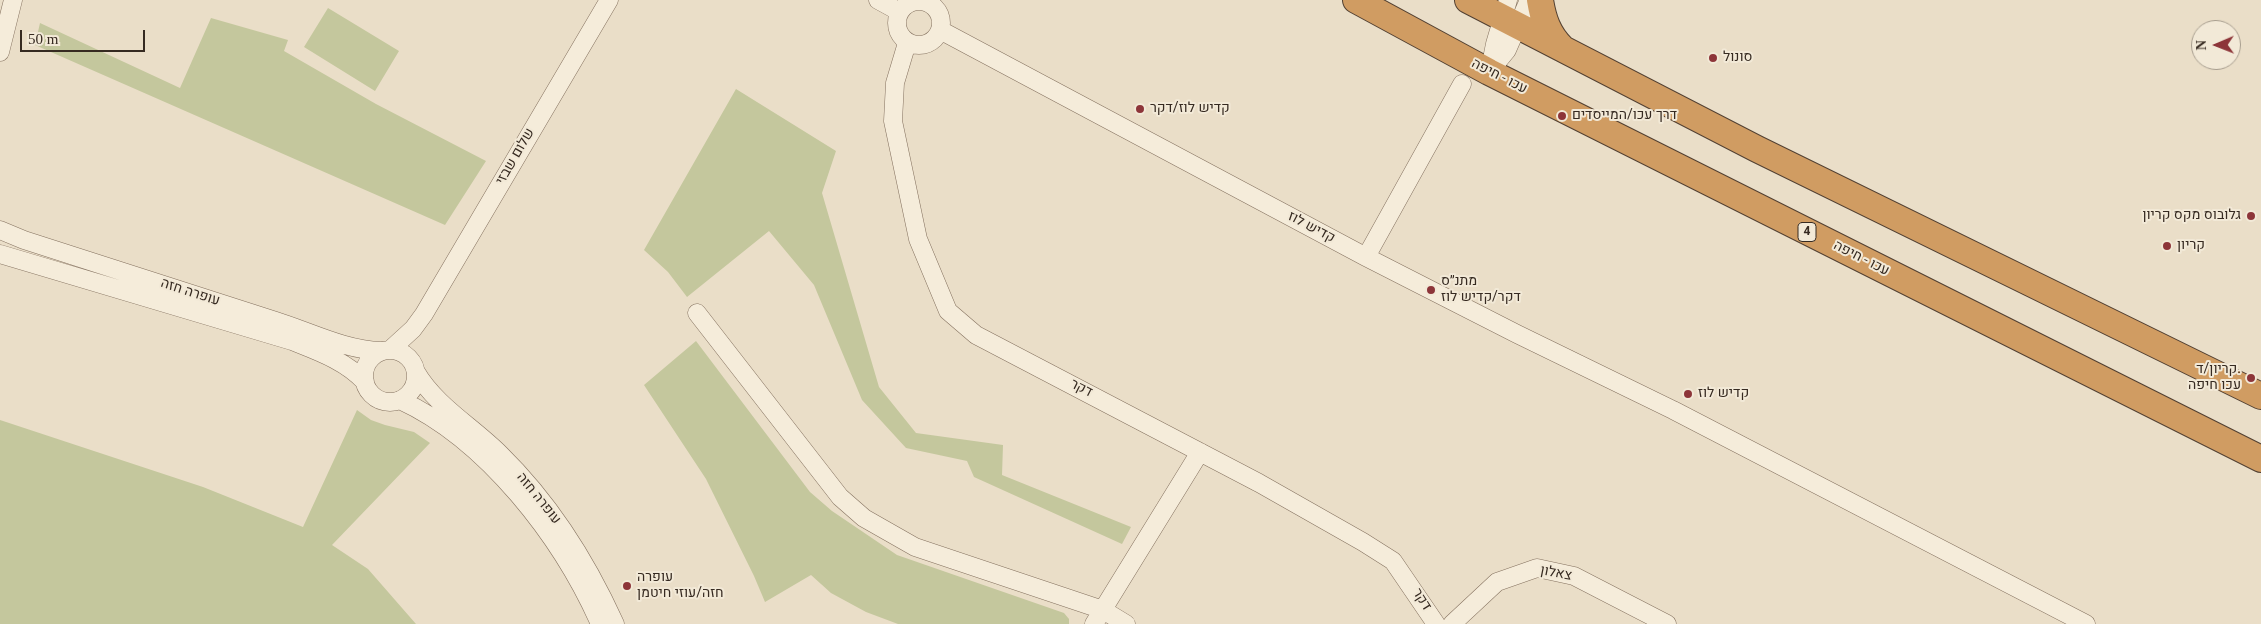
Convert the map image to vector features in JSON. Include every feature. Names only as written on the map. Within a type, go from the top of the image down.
[{"type":"highway","name":"עכו - חיפה","points":[[1356,0],[1490,72],[2261,459]]},
{"type":"highway","points":[[1468,0],[1509,14],[1564,50],[1757,149],[2255,390]]},
{"type":"highway","points":[[1540,0],[1550,33],[1564,50]]},
{"type":"street","points":[[0,52],[13,0]]},
{"type":"street","name":"שלום שבזי","points":[[386,350],[414,329],[424,314],[608,0]]},
{"type":"street","points":[[878,0],[900,12]]},
{"type":"street","points":[[1490,72],[1509,14],[1529,0]]},
{"type":"street","points":[[924,2],[936,10],[941,23],[940,30],[937,36],[926,44],[914,45],[908,43],[902,38],[897,25],[900,12],[910,3],[924,2]]},
{"type":"street","name":"קדיש לוז","points":[[940,30],[1366,257],[1517,334],[1673,410],[2086,624]]},
{"type":"street","name":"דקר","points":[[908,43],[895,83],[893,121],[918,239],[948,311],[976,335],[1200,452],[1393,561],[1411,584],[1436,624]]},
{"type":"street","points":[[1366,257],[1462,84]]},
{"type":"street","name":"עופרה חזה","points":[[0,230],[24,240],[298,328],[346,346],[364,350],[386,350]]},
{"type":"street","name":"עופרה חזה","points":[[0,254],[292,341],[333,359],[358,375],[365,382]]},
{"type":"street","points":[[696,312],[840,496],[864,518],[889,534],[916,547],[1099,617],[1126,624]]},
{"type":"street","name":"שלום שבזי","points":[[414,367],[424,314]]},
{"type":"street","points":[[386,350],[399,351],[414,367],[412,389],[400,400],[392,402],[376,398],[370,393],[365,382],[365,370],[368,362],[386,350]]},
{"type":"street","name":"עופרה חזה","points":[[414,367],[430,393],[501,455],[535,493],[586,565],[615,624]]},
{"type":"street","name":"עופרה חזה","points":[[400,400],[416,407],[449,428],[497,472],[536,518],[571,567],[600,624]]},
{"type":"street","points":[[1099,617],[1200,452]]},
{"type":"street","name":"צאלון","points":[[1452,624],[1497,582],[1537,568],[1574,576],[1667,624]]},
{"type":"green space","points":[[328,8],[399,51],[375,91],[304,47]]},
{"type":"green space","points":[[211,18],[288,40],[284,51],[376,104],[486,161],[445,225],[35,45],[40,23],[180,88]]},
{"type":"green space","points":[[736,89],[836,151],[822,193],[879,387],[916,433],[1003,445],[1002,475],[1131,527],[1122,544],[974,477],[967,461],[906,448],[862,400],[814,285],[769,231],[687,297],[668,272],[644,250]]},
{"type":"green space","points":[[696,341],[810,492],[832,511],[897,555],[1064,613],[1069,619],[1069,624],[898,624],[866,612],[831,593],[811,575],[765,602],[706,479],[644,385]]},
{"type":"green space","points":[[357,410],[371,420],[414,432],[430,443],[332,545],[368,569],[416,624],[0,624],[0,420],[203,487],[303,527]]},
{"type":"place","name":"סונול","points":[[1713,58]]},
{"type":"place","name":"קדיש לוז/דקר","points":[[1140,109]]},
{"type":"place","name":"דרך עכו/המייסדים","points":[[1562,116]]},
{"type":"place","name":"גלובוס מקס קריון","points":[[2251,216]]},
{"type":"place","name":"קריון","points":[[2167,246]]},
{"type":"place","name":"מתנ״ס דקר/קדיש לוז","points":[[1431,290]]},
{"type":"place","name":"קריון/ד. עכו חיפה","points":[[2251,378]]},
{"type":"place","name":"קדיש לוז","points":[[1688,394]]},
{"type":"place","name":"עופרה חזה/עוזי חיטמן","points":[[627,586]]}]
